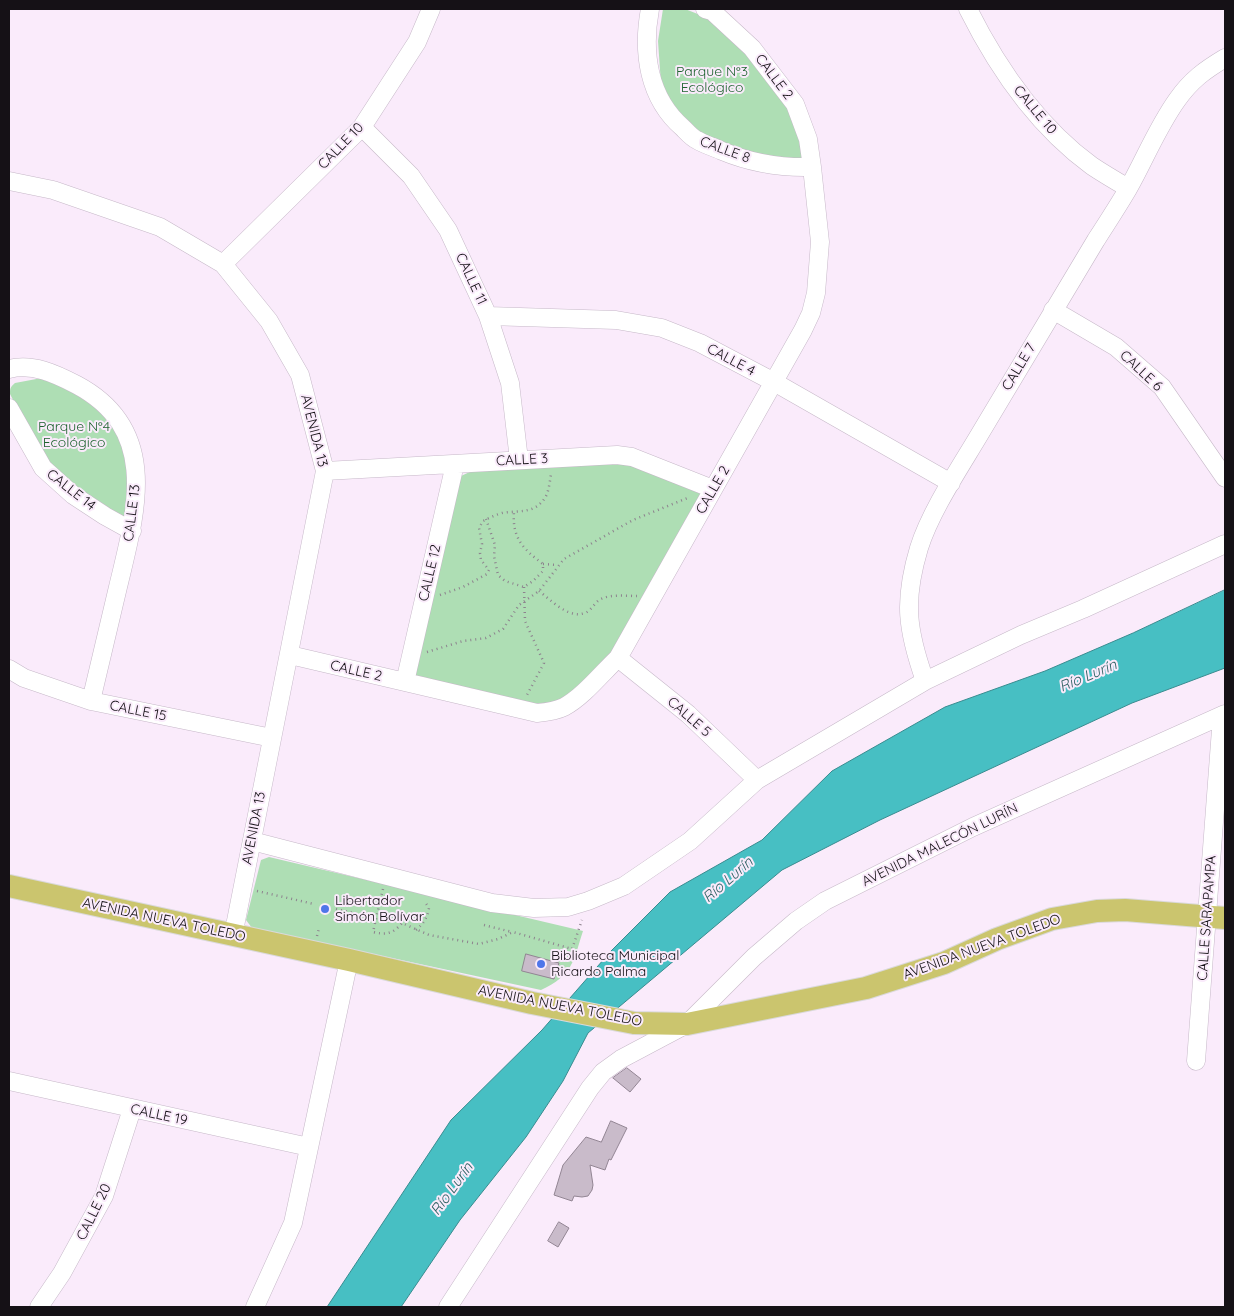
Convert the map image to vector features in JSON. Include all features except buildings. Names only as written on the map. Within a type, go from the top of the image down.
[{"type":"main road","name":"AVENIDA NUEVA TOLEDO","points":[[9,886],[349,960],[532,1003],[634,1023],[687,1024],[866,988],[944,963],[1052,919],[1097,911],[1125,910],[1216,918]]},
{"type":"street","name":"CALLE 10","points":[[223,264],[362,127],[417,42],[431,9]]},
{"type":"street","name":"CALLE 8","points":[[650,9],[646,29],[647,61],[656,92],[670,118],[696,140],[741,158],[782,166],[812,166]]},
{"type":"street","name":"CALLE 2","points":[[290,655],[537,713],[556,710],[566,706],[618,658],[803,330],[811,313],[816,293],[820,242],[812,166],[808,139],[795,104],[752,48],[712,11],[705,9]]},
{"type":"street","name":"CALLE 10","points":[[968,9],[981,35],[1024,101],[1060,139],[1093,166],[1128,188]]},
{"type":"street","name":"CALLE 7","points":[[925,681],[913,648],[908,616],[910,589],[920,547],[930,523],[951,483],[1128,188],[1157,131],[1178,99],[1199,74],[1225,58]]},
{"type":"street","name":"CALLE 11","points":[[362,127],[411,176],[448,230],[488,316],[510,383],[519,460]]},
{"type":"street","name":"AVENIDA 13","points":[[9,181],[53,190],[160,227],[223,264],[269,321],[300,375],[325,471],[233,936]]},
{"type":"street","name":"CALLE 6","points":[[1054,310],[1116,347],[1162,387],[1225,478]]},
{"type":"street","name":"CALLE 4","points":[[488,316],[616,320],[662,328],[700,343],[774,382],[951,483]]},
{"type":"street","name":"CALLE 13","points":[[9,369],[28,367],[49,372],[87,390],[103,402],[117,417],[132,447],[136,477],[132,531],[92,701]]},
{"type":"street","name":"CALLE 14","points":[[9,408],[44,468],[74,495],[132,531]]},
{"type":"street","name":"CALLE 3","points":[[325,471],[617,455],[632,457],[714,489]]},
{"type":"street","name":"CALLE 12","points":[[406,682],[455,464]]},
{"type":"street","points":[[252,840],[492,903],[534,908],[568,907],[588,901],[624,886],[690,841],[757,780],[925,681],[1021,634],[1083,609],[1225,544]]},
{"type":"street","name":"CALLE 5","points":[[618,658],[688,714],[757,780]]},
{"type":"street","name":"CALLE 15","points":[[9,669],[24,678],[92,701],[272,738]]},
{"type":"street","name":"CALLE SARAPAMPA","points":[[1196,1061],[1216,918],[1224,715]]},
{"type":"street","name":"AVENIDA MALECÓN LURÍN","points":[[448,1307],[590,1088],[603,1072],[621,1059],[687,1024],[754,957],[796,921],[825,901],[973,826],[1224,715]]},
{"type":"street","points":[[255,1307],[293,1223],[349,960]]},
{"type":"street","name":"CALLE 19","points":[[9,1081],[309,1147]]},
{"type":"street","name":"CALLE 20","points":[[39,1307],[62,1273],[104,1196],[132,1109]]},
{"type":"path","points":[[524,587],[505,581],[496,572],[489,570],[482,560],[480,553],[482,544],[480,528],[486,519],[499,514],[522,512],[540,504],[547,494],[552,468]]},
{"type":"path","points":[[424,647],[422,656],[441,647],[463,641],[486,638],[503,629],[519,605],[539,591],[564,559],[633,520],[661,507],[714,489]]},
{"type":"path","points":[[514,512],[515,533],[527,550],[543,564],[558,565]]},
{"type":"path","points":[[486,519],[495,546],[496,572]]},
{"type":"path","points":[[524,587],[543,571],[543,564]]},
{"type":"path","points":[[436,596],[474,582],[489,570]]},
{"type":"path","points":[[520,709],[544,663],[525,621],[524,587]]},
{"type":"path","points":[[539,591],[562,609],[578,614],[588,611],[602,598],[642,596]]},
{"type":"path","points":[[386,875],[373,932],[385,935],[392,932],[402,923],[428,935],[480,944],[513,932]]},
{"type":"path","points":[[242,887],[314,904]]},
{"type":"path","points":[[416,930],[424,923],[429,908],[419,898]]},
{"type":"path","points":[[484,926],[513,932],[572,949],[588,901]]},
{"type":"path","points":[[336,909],[376,918]]},
{"type":"green space","name":"Parque N°3 Ecológico","points":[[663,9],[685,9],[713,20],[772,81],[799,128],[806,159],[764,157],[708,139],[685,120],[669,101],[661,84],[658,41]]},
{"type":"green space","name":"Parque N°4 Ecológico","points":[[47,377],[103,410],[121,439],[130,468],[128,519],[95,504],[43,458],[10,391],[15,383]]},
{"type":"green space","points":[[617,460],[709,491],[611,657],[574,696],[540,709],[413,679],[456,484],[461,476],[474,470]]},
{"type":"green space","points":[[269,857],[583,931],[574,959],[566,973],[560,979],[541,990],[252,928],[246,920],[261,860]]},
{"type":"water","name":"Río Lurín","points":[[1225,590],[1225,668],[1132,703],[880,820],[782,870],[588,1033],[563,1081],[526,1137],[460,1220],[401,1307],[327,1307],[451,1120],[542,1030],[611,951],[670,892],[762,840],[832,771],[945,707],[1045,671]]},
{"type":"place","name":"Libertador Simón Bolívar","points":[[325,909]]},
{"type":"place","name":"Biblioteca Municipal Ricardo Palma","points":[[541,964]]}]
